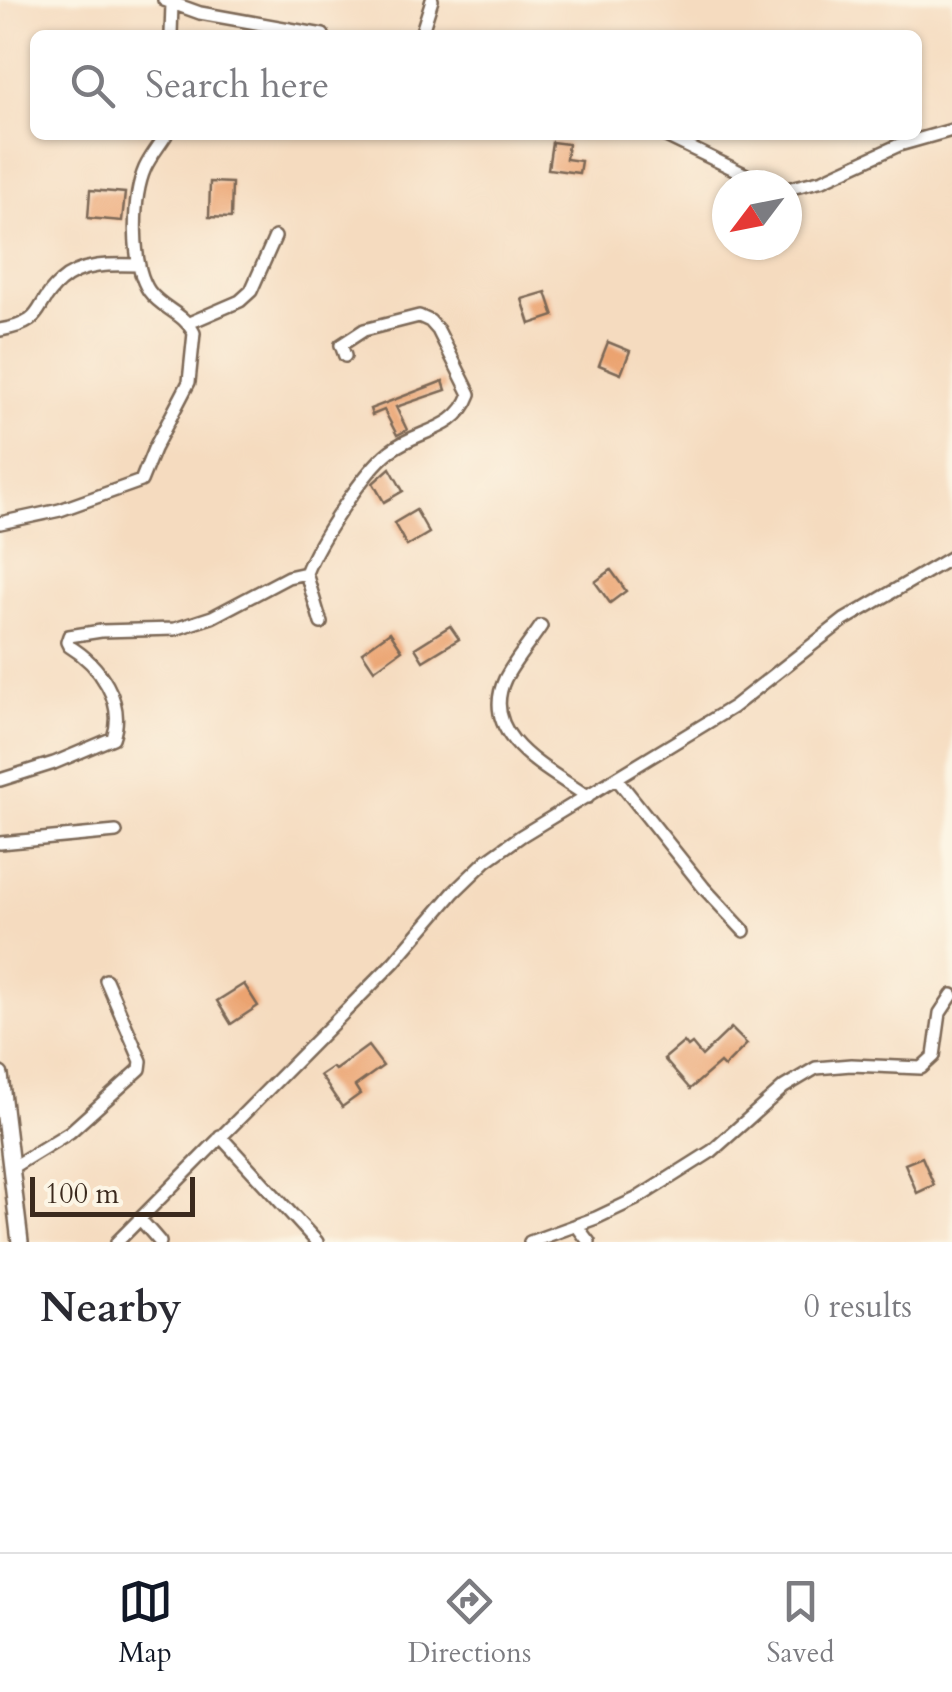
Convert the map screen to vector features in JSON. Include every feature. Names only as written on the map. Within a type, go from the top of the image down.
[{"type":"main road","points":[[0,1075],[4,1149],[11,1168],[20,1242]]},
{"type":"street","points":[[423,30],[432,0]]},
{"type":"street","points":[[171,30],[168,2],[200,13],[295,30]]},
{"type":"street","points":[[922,139],[952,130]]},
{"type":"street","points":[[0,523],[60,510],[141,481],[190,382],[196,344],[189,324],[159,303],[148,289],[138,264],[136,218],[143,172],[163,140]]},
{"type":"street","points":[[674,140],[736,170]]},
{"type":"street","points":[[802,185],[824,180],[888,149],[918,140]]},
{"type":"street","points":[[189,324],[251,291],[274,237]]},
{"type":"street","points":[[0,330],[28,323],[38,315],[51,291],[75,272],[138,264]]},
{"type":"street","points":[[321,623],[306,573],[324,534],[391,450],[456,418],[470,394],[438,330],[430,320],[419,316],[350,336],[341,345],[345,356]]},
{"type":"street","points":[[117,1242],[394,962],[486,861],[733,707],[844,620],[952,557]]},
{"type":"street","points":[[0,780],[113,738],[116,728],[106,678],[66,642],[69,636],[175,629],[212,617],[288,577],[306,573]]},
{"type":"street","points":[[541,626],[504,681],[505,730],[514,745],[588,797]]},
{"type":"street","points":[[617,779],[704,888],[744,931]]},
{"type":"street","points":[[0,843],[116,832]]},
{"type":"street","points":[[11,1168],[70,1132],[140,1070],[141,1061],[106,980]]},
{"type":"street","points":[[530,1242],[636,1199],[712,1151],[784,1087],[816,1068],[921,1068],[934,1056],[940,1013],[952,995]]},
{"type":"street","points":[[220,1136],[317,1242]]},
{"type":"street","points":[[140,1219],[160,1242]]},
{"type":"street","points":[[576,1225],[588,1242]]},
{"type":"building","points":[[552,142],[568,144],[566,159],[581,161],[579,173],[548,169]]},
{"type":"building","points":[[210,182],[232,183],[231,218],[209,217]]},
{"type":"building","points":[[90,190],[125,193],[122,221],[88,218]]},
{"type":"building","points":[[546,292],[554,316],[530,324],[522,299]]},
{"type":"building","points":[[608,342],[630,351],[621,374],[599,365]]},
{"type":"building","points":[[443,381],[446,390],[396,407],[407,430],[397,435],[384,410],[372,415],[370,409]]},
{"type":"building","points":[[390,468],[403,491],[384,502],[373,483]]},
{"type":"building","points":[[416,510],[429,533],[407,546],[394,523]]},
{"type":"building","points":[[611,570],[626,591],[610,603],[595,582]]},
{"type":"building","points":[[450,626],[459,639],[423,661],[415,648]]},
{"type":"building","points":[[390,632],[402,650],[374,670],[362,652]]},
{"type":"building","points":[[244,984],[258,1006],[231,1024],[217,1001]]},
{"type":"building","points":[[731,1028],[747,1044],[724,1067],[720,1063],[690,1089],[664,1059],[684,1042],[688,1047],[692,1044],[702,1056]]},
{"type":"building","points":[[368,1046],[383,1066],[355,1086],[360,1094],[342,1107],[320,1075],[332,1067],[335,1070]]},
{"type":"building","points":[[922,1157],[934,1185],[917,1193],[905,1164]]}]
